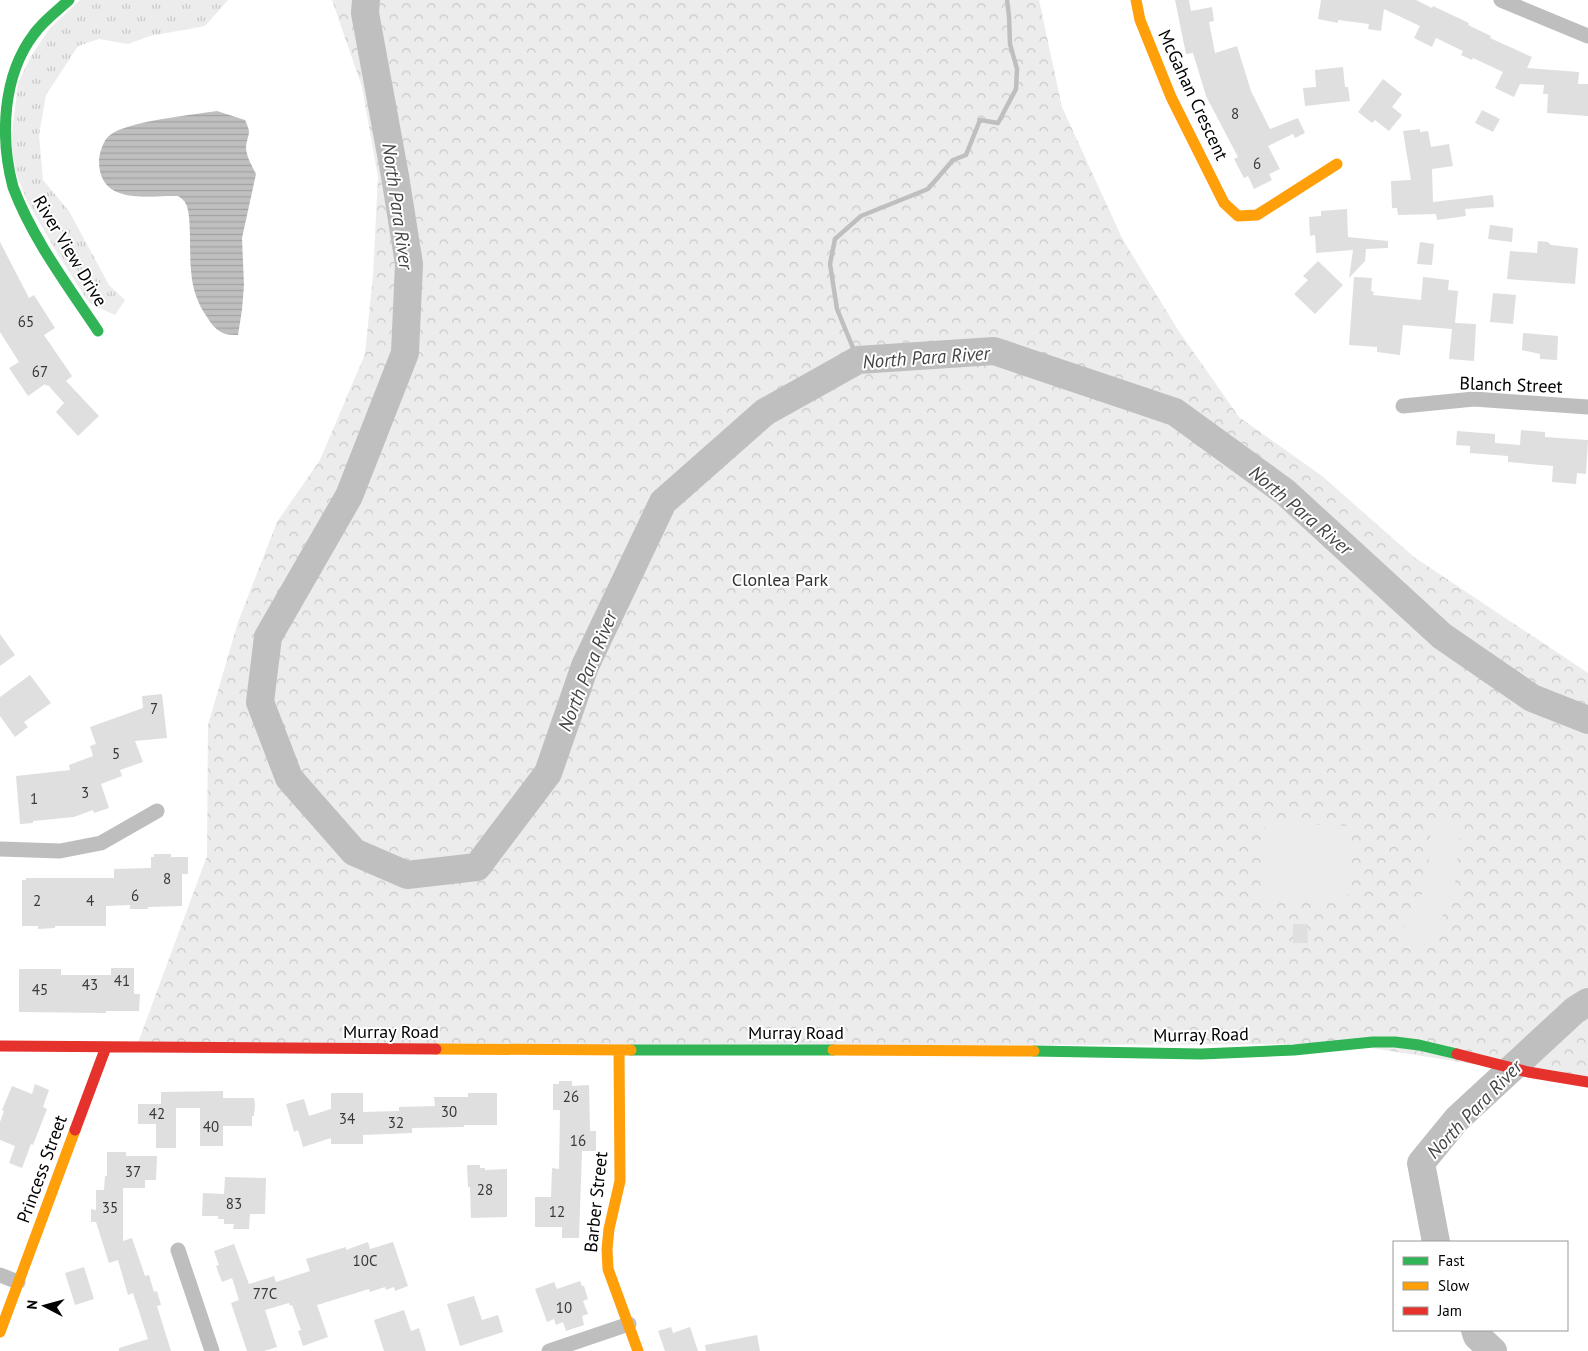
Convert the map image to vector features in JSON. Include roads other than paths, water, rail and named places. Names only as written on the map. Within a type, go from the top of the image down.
[{"type":"street","name":"River View Drive","points":[[69,0],[37,30],[12,75],[6,98],[4,146],[12,186],[31,225],[61,276],[98,331]]},
{"type":"street","name":"McGahan Crescent","points":[[1136,0],[1140,20],[1171,97],[1224,203],[1238,216],[1258,215],[1337,164]]},
{"type":"street","points":[[1501,0],[1588,36]]},
{"type":"street","name":"Blanch Street","points":[[1403,406],[1474,399],[1588,407]]},
{"type":"street","points":[[0,850],[60,851],[101,843],[157,811]]},
{"type":"street","name":"Murray Road","points":[[0,1046],[1057,1051],[1201,1054],[1294,1050],[1372,1042],[1419,1045],[1528,1072],[1588,1082]]},
{"type":"street","name":"Princess Street","points":[[0,1332],[106,1048]]},
{"type":"street","name":"Barber Street","points":[[619,1050],[620,1181],[609,1229],[608,1269],[638,1351]]},
{"type":"street","points":[[178,1250],[212,1351]]},
{"type":"street","points":[[0,1275],[18,1282]]},
{"type":"street","points":[[549,1351],[629,1324]]},
{"type":"waterway","name":"North Para River","points":[[366,0],[365,13],[409,264],[405,353],[349,496],[268,637],[260,702],[289,778],[354,852],[407,875],[477,867],[548,773],[585,666],[663,502],[765,412],[858,360],[994,351],[1175,412],[1285,492],[1442,636],[1532,698],[1588,720]]},
{"type":"waterway","points":[[858,360],[837,309],[830,264],[835,239],[861,216],[928,189],[953,160],[966,155],[980,120],[998,123],[1016,89],[1017,69],[1010,44],[1007,0]]},
{"type":"waterway","name":"North Para River","points":[[1436,1241],[1421,1163],[1457,1119],[1575,1010],[1588,1002]]},
{"type":"waterway","name":"North Para River","points":[[1475,1331],[1477,1336],[1493,1351]]},
{"type":"park label","name":"Clonlea Park","points":[[780,580]]}]
